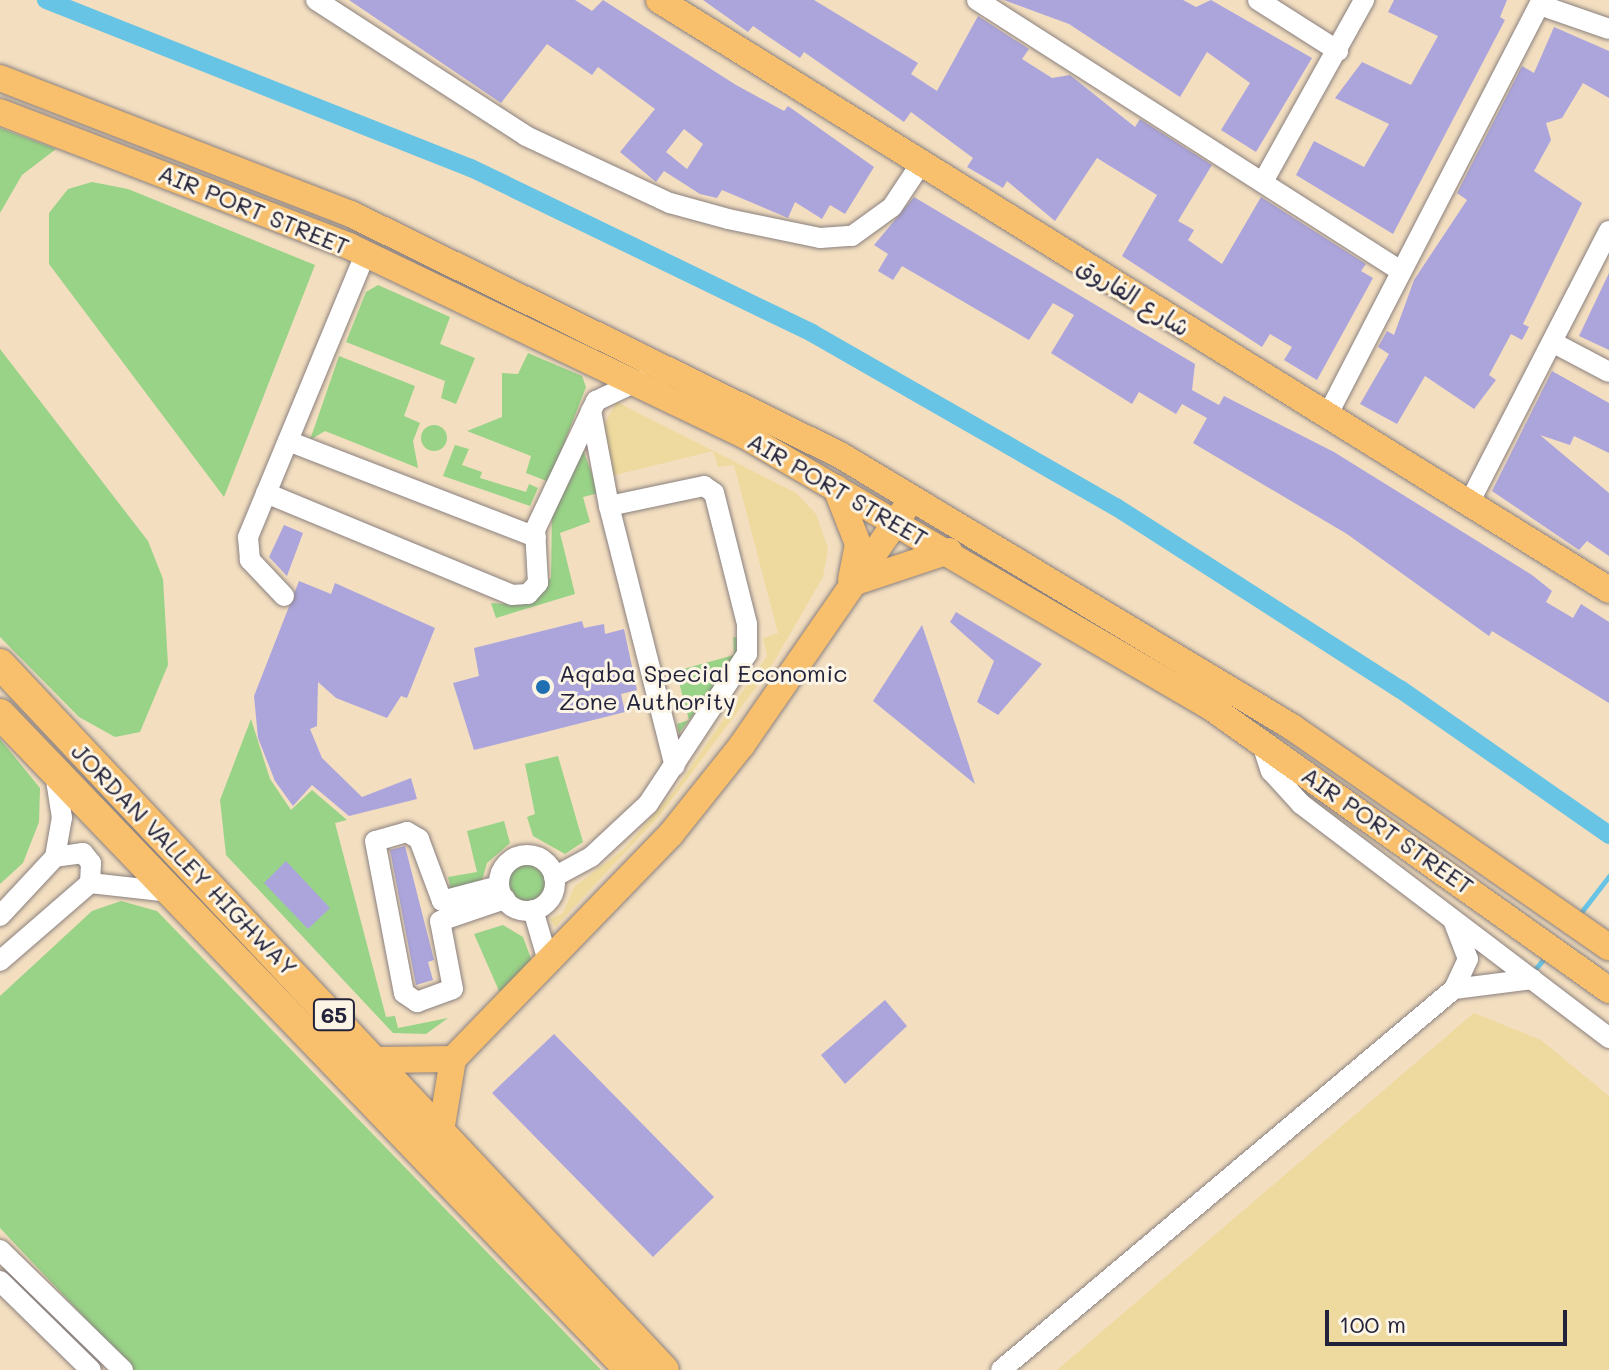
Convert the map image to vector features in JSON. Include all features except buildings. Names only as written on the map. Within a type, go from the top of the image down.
[{"type":"highway","name":"JORDAN VALLEY HIGHWAY","points":[[0,664],[378,1060],[664,1370]]},
{"type":"highway","name":"JORDAN VALLEY HIGHWAY","points":[[0,714],[107,829],[630,1370]]},
{"type":"highway","points":[[107,829],[132,805]]},
{"type":"main road","name":"شارع الفاروق","points":[[666,2],[920,165],[1609,590]]},
{"type":"main road","name":"AIR PORT STREET","points":[[0,78],[351,214],[654,358],[913,496],[1292,727],[1609,947]]},
{"type":"main road","name":"AIR PORT STREET","points":[[0,112],[365,254],[638,381],[836,488],[897,525],[949,551],[1261,741],[1609,990]]},
{"type":"main road","points":[[836,488],[858,544],[849,587]]},
{"type":"main road","points":[[441,1131],[453,1059],[671,834],[742,745],[849,587],[897,525],[913,496]]},
{"type":"main road","points":[[849,587],[894,564],[949,551]]},
{"type":"main road","points":[[378,1060],[453,1059]]},
{"type":"street","points":[[316,0],[526,136],[670,203],[728,219],[820,238],[852,236],[892,207],[920,165]]},
{"type":"street","points":[[1258,0],[1338,51]]},
{"type":"street","points":[[1264,180],[1364,0]]},
{"type":"street","points":[[983,2],[1398,269]]},
{"type":"street","points":[[1327,416],[1398,269],[1541,2],[1609,29]]},
{"type":"street","points":[[1468,505],[1609,231]]},
{"type":"street","points":[[284,596],[250,560],[248,537],[365,254]]},
{"type":"street","points":[[1554,343],[1609,372]]},
{"type":"street","points":[[266,493],[512,595],[528,594],[538,583],[536,537],[591,411],[638,381]]},
{"type":"street","points":[[591,411],[609,506],[675,766]]},
{"type":"street","points":[[288,441],[536,537]]},
{"type":"street","points":[[533,910],[548,901],[554,877],[622,833],[675,766],[747,654],[747,624],[719,509],[704,486],[609,506]]},
{"type":"street","points":[[1261,741],[1271,771],[1301,804],[1609,1038]]},
{"type":"street","points":[[0,916],[55,857],[62,818],[55,774]]},
{"type":"street","points":[[502,893],[440,921],[457,981],[453,989],[417,1002],[404,993],[375,841],[407,832],[419,839],[442,901],[502,893],[533,910],[548,961]]},
{"type":"street","points":[[0,961],[90,883],[91,863],[83,853],[55,857]]},
{"type":"street","points":[[502,893],[503,869],[526,856],[543,861],[554,877]]},
{"type":"street","points":[[90,883],[170,892]]},
{"type":"street","points":[[1001,1370],[1454,989],[1468,959],[1454,922]]},
{"type":"street","points":[[1454,989],[1534,979]]},
{"type":"street","points":[[0,1250],[123,1370]]},
{"type":"street","points":[[0,1281],[91,1370]]},
{"type":"green space","points":[[0,128],[56,149],[22,175],[0,213]]},
{"type":"green space","points":[[92,182],[128,189],[315,265],[224,497],[49,264],[49,213],[68,189]]},
{"type":"green space","points":[[378,285],[450,317],[440,344],[475,358],[456,404],[441,398],[445,381],[346,342],[366,292]]},
{"type":"green space","points":[[0,349],[148,541],[163,579],[168,665],[140,732],[115,737],[79,717],[0,637]]},
{"type":"green space","points":[[528,353],[582,376],[586,387],[549,482],[526,473],[531,456],[467,431],[502,417],[502,373],[518,374]]},
{"type":"green space","points":[[339,356],[415,386],[404,416],[420,423],[413,441],[418,468],[325,431],[310,440]]},
{"type":"green space","points":[[434,425],[443,429],[447,438],[443,447],[434,451],[425,447],[421,438],[425,429]]},
{"type":"green space","points":[[455,445],[469,449],[462,465],[482,472],[480,478],[526,492],[529,484],[538,488],[530,506],[443,476]]},
{"type":"green space","points":[[583,450],[599,493],[583,497],[590,522],[560,533],[575,594],[496,618],[491,603],[522,605],[551,578],[552,507]]},
{"type":"green space","points":[[733,637],[743,639],[742,653],[679,733],[677,724],[689,720],[676,671],[734,655]]},
{"type":"green space","points":[[251,719],[270,779],[291,810],[312,790],[347,820],[335,823],[386,1017],[395,1016],[398,1028],[448,1018],[426,1034],[393,1033],[226,855],[220,800]]},
{"type":"green space","points":[[0,739],[40,788],[39,822],[23,863],[0,884]]},
{"type":"green space","points":[[558,756],[583,842],[565,854],[533,836],[527,817],[535,814],[525,764]]},
{"type":"green space","points":[[504,821],[510,843],[487,863],[481,884],[451,890],[448,877],[477,872],[467,831]]},
{"type":"green space","points":[[527,862],[541,868],[547,882],[541,896],[527,902],[513,896],[507,882],[513,868]]},
{"type":"green space","points":[[121,901],[157,911],[601,1370],[134,1370],[0,1228],[0,996],[92,911]]},
{"type":"green space","points":[[503,925],[523,937],[533,964],[500,993],[474,934]]},
{"type":"sand","points":[[617,402],[796,493],[816,514],[828,548],[823,577],[769,670],[660,815],[555,927],[550,919],[563,913],[574,887],[624,849],[675,790],[767,656],[763,638],[778,633],[734,465],[718,467],[713,451],[611,476],[604,424]]},
{"type":"sand","points":[[1474,1013],[1541,1040],[1609,1096],[1609,1370],[1057,1370]]},
{"type":"waterway","points":[[46,0],[471,168],[812,333],[1116,507],[1400,689],[1609,835]]},
{"type":"waterway","points":[[1579,915],[1609,876]]},
{"type":"waterway","points":[[1531,974],[1548,954]]},
{"type":"place","name":"Aqaba Special Economic Zone Authority","points":[[543,687]]}]
